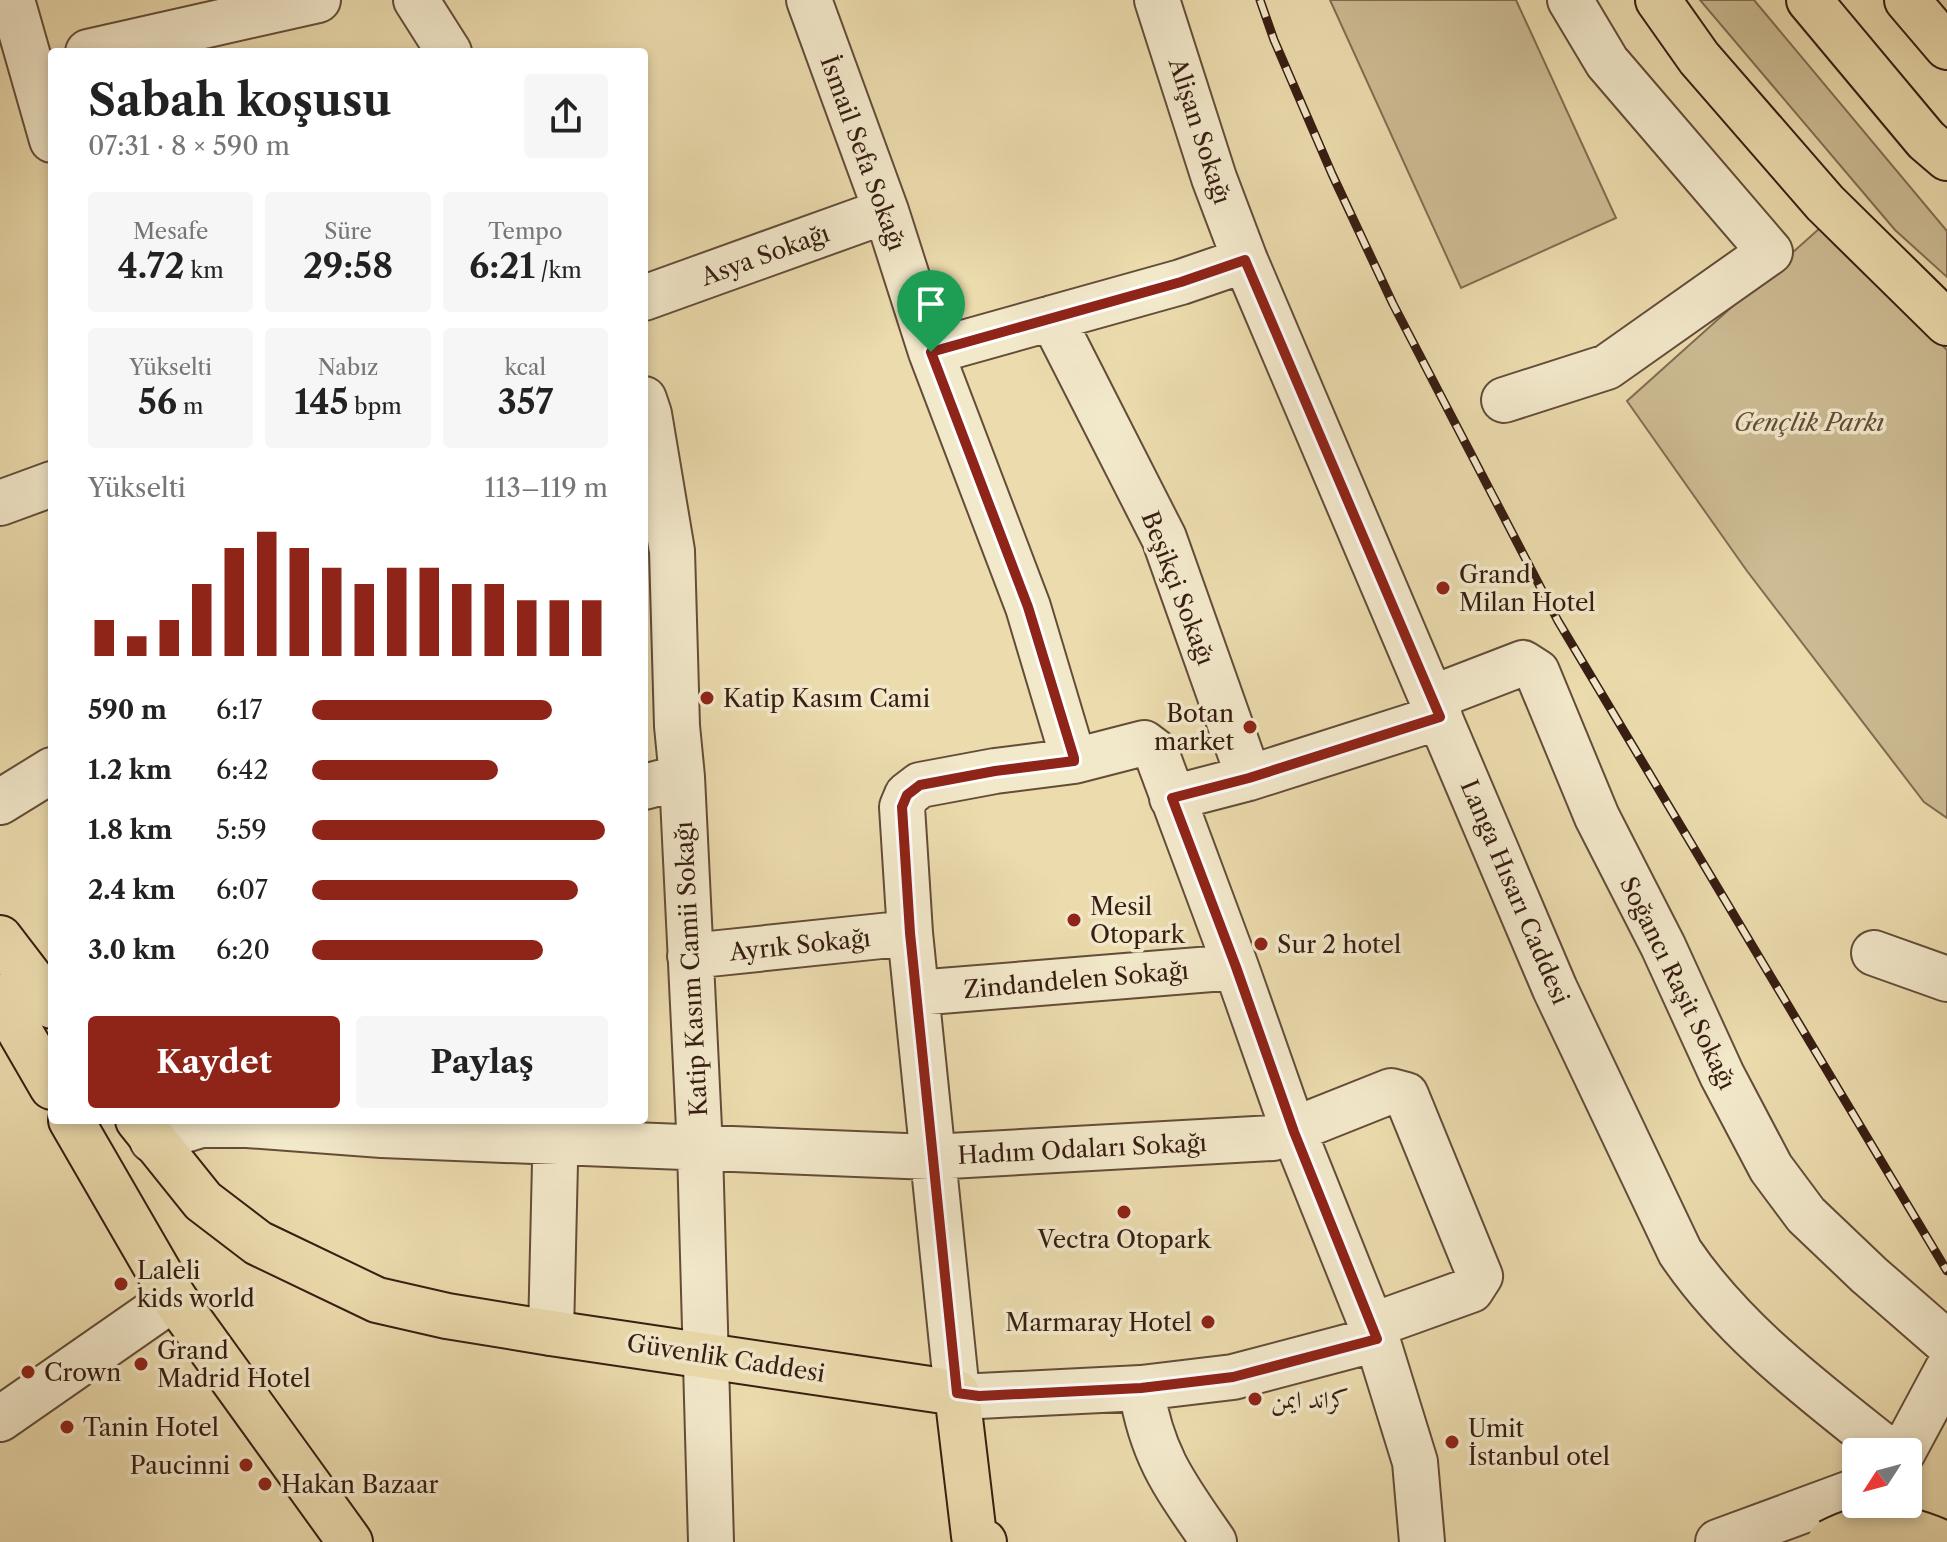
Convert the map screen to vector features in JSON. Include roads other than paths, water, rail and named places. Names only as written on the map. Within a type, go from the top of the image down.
[{"type":"main road","points":[[1658,0],[1699,58],[1825,203],[1947,323]]},
{"type":"main road","points":[[1809,0],[1940,158]]},
{"type":"main road","points":[[1907,0],[1947,47]]},
{"type":"main road","points":[[0,938],[48,1001]]},
{"type":"main road","points":[[0,997],[48,1080]]},
{"type":"main road","points":[[73,1124],[174,1298],[350,1542]]},
{"type":"main road","name":"Güvenlik Caddesi","points":[[145,1130],[203,1201],[258,1243],[377,1300],[447,1316],[551,1333],[957,1393]]},
{"type":"main road","points":[[957,1393],[978,1540]]},
{"type":"main road","points":[[1830,1542],[1852,1530],[1883,1525],[1913,1530],[1939,1542],[1947,1534]]},
{"type":"street","points":[[12,0],[42,62],[48,109]]},
{"type":"street","points":[[106,48],[318,0]]},
{"type":"street","points":[[416,0],[446,48]]},
{"type":"street","name":"İsmail Sefa Sokağı","points":[[809,0],[886,211],[931,352],[1028,607],[1074,761]]},
{"type":"street","name":"Alişan Sokağı","points":[[1157,0],[1214,178],[1245,260]]},
{"type":"street","points":[[1504,400],[1607,367],[1770,252],[1607,62],[1570,0]]},
{"type":"street","name":"Asya Sokağı","points":[[648,297],[886,211]]},
{"type":"street","points":[[931,352],[1181,282],[1245,260]]},
{"type":"street","name":"Langa Hısarı Caddesi","points":[[1245,260],[1555,989],[1680,1252],[1702,1286],[1767,1352],[1873,1438]]},
{"type":"street","name":"Beşikçi Sokağı","points":[[1052,318],[1164,538],[1249,778]]},
{"type":"street","name":"Katip Kasım Camii Sokağı","points":[[648,411],[658,552],[677,726],[663,782],[690,956],[700,1149],[711,1542]]},
{"type":"street","points":[[0,503],[48,485]]},
{"type":"street","name":"Soğancı Raşit Sokağı","points":[[1436,708],[1523,663],[1537,672],[1597,817],[1663,946],[1722,1075],[1771,1168],[1806,1215],[1947,1343]]},
{"type":"street","points":[[1172,798],[1249,778],[1436,708]]},
{"type":"street","points":[[957,1393],[931,1157],[910,933],[902,807],[907,795],[920,785],[1074,761],[1144,743],[1156,752],[1294,1132],[1374,1332],[1415,1462],[1422,1542]]},
{"type":"street","points":[[0,802],[48,772]]},
{"type":"street","name":"Ayrık Sokağı","points":[[690,956],[910,933]]},
{"type":"street","points":[[1874,953],[1947,979]]},
{"type":"street","name":"Zindandelen Sokağı","points":[[916,993],[1236,967]]},
{"type":"street","name":"Hadım Odaları Sokağı","points":[[301,1124],[556,1131],[700,1149],[931,1157],[1273,1138],[1391,1091],[1406,1095],[1480,1276],[1471,1290],[1374,1332]]},
{"type":"street","name":"Hadım Odaları Sokağı","points":[[145,1130],[216,1124]]},
{"type":"street","points":[[551,1333],[556,1131]]},
{"type":"street","points":[[0,1419],[174,1298]]},
{"type":"street","name":"Güvenlik Caddesi","points":[[957,1393],[979,1396],[1141,1388],[1233,1377],[1374,1332]]},
{"type":"street","points":[[1911,1438],[1947,1370]]},
{"type":"street","points":[[1141,1388],[1147,1424],[1166,1471],[1214,1542]]},
{"type":"street","points":[[1718,1542],[1842,1496]]},
{"type":"railway","points":[[1260,0],[1332,174],[1393,304],[1558,621],[1947,1271]]},
{"type":"place","name":"Grand Milan Hotel","points":[[1443,588]]},
{"type":"place","name":"Katip Kasım Cami","points":[[707,698]]},
{"type":"place","name":"Botan market","points":[[1250,727]]},
{"type":"place","name":"Mesil Otopark","points":[[1074,920]]},
{"type":"place","name":"Sur 2 hotel","points":[[1261,944]]},
{"type":"place","name":"Vectra Otopark","points":[[1124,1212]]},
{"type":"place","name":"Laleli kids world","points":[[121,1284]]},
{"type":"place","name":"Marmaray Hotel","points":[[1208,1322]]},
{"type":"place","name":"Grand Madrid Hotel","points":[[141,1364]]},
{"type":"place","name":"Crown","points":[[28,1372]]},
{"type":"place","name":"كراند ايمن","points":[[1255,1399]]},
{"type":"place","name":"Tanin Hotel","points":[[67,1427]]},
{"type":"place","name":"Umit İstanbul otel","points":[[1452,1442]]},
{"type":"place","name":"Paucinni","points":[[246,1465]]},
{"type":"place","name":"Hakan Bazaar","points":[[265,1484]]},
{"type":"park label","name":"Gençlik Parkı","points":[[1809,422]]}]
